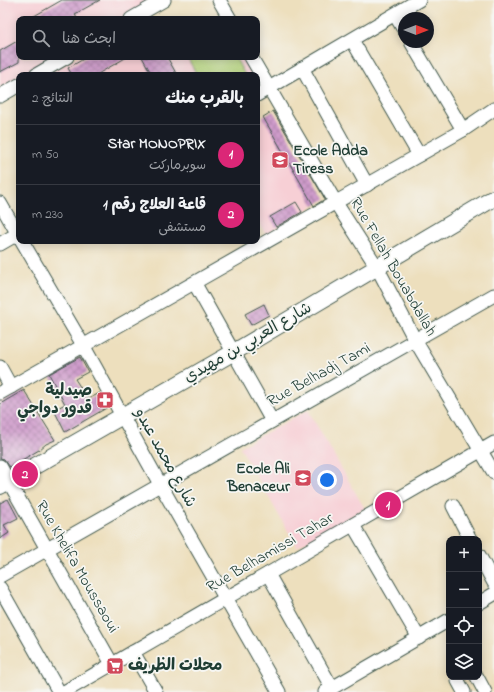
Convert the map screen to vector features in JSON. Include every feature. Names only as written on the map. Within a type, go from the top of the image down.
[{"type":"main road","name":"شارع العربي بن مهيدي","points":[[4,483],[234,352],[494,198]]},
{"type":"street","points":[[136,16],[164,0]]},
{"type":"street","points":[[219,0],[228,16]]},
{"type":"street","points":[[260,93],[395,15],[411,2]]},
{"type":"street","points":[[395,15],[398,20]]},
{"type":"street","points":[[352,40],[419,155]]},
{"type":"street","points":[[415,48],[463,130]]},
{"type":"street","points":[[41,72],[62,60]]},
{"type":"street","name":"Rue Fellah Bouabdallah","points":[[253,60],[260,72]]},
{"type":"street","points":[[302,68],[367,185]]},
{"type":"street","name":"Rue Fellah Bouabdallah","points":[[260,72],[336,203],[377,267],[415,340],[482,450],[494,473]]},
{"type":"street","points":[[0,96],[16,87]]},
{"type":"street","points":[[0,367],[6,390],[83,345],[195,284],[463,130],[494,109]]},
{"type":"street","name":"شارع محمد عبدو","points":[[0,202],[16,231]]},
{"type":"street","points":[[0,244],[16,237]]},
{"type":"street","name":"شارع محمد عبدو","points":[[24,244],[83,345],[160,484],[279,692]]},
{"type":"street","points":[[195,284],[272,420]]},
{"type":"street","name":"Rue Belhadj Tami","points":[[0,576],[494,295]]},
{"type":"street","name":"Rue Belhamissi Tahar","points":[[64,692],[494,443]]},
{"type":"street","name":"Rue Khelifa Moussaoui","points":[[0,466],[4,483],[47,549],[112,664]]},
{"type":"street","points":[[452,506],[468,536]]},
{"type":"street","points":[[353,525],[419,638]]},
{"type":"street","points":[[482,561],[494,583]]},
{"type":"street","points":[[268,574],[328,690],[446,622]]},
{"type":"street","points":[[0,588],[59,692]]},
{"type":"street","points":[[482,601],[494,594]]},
{"type":"street","points":[[133,652],[156,692]]},
{"type":"street","points":[[458,680],[464,692]]},
{"type":"street","points":[[479,680],[485,692]]},
{"type":"shaded area","points":[[0,0],[153,0],[125,16],[16,16],[16,60],[49,60],[28,72],[16,72],[16,79],[0,88]]},
{"type":"shaded area","points":[[72,60],[245,60],[251,72],[51,72]]},
{"type":"shaded area","name":"Ecole Adda Tiress","points":[[274,111],[325,199],[266,235],[260,225],[260,119]]},
{"type":"shaded area","name":"Ecole Ali Benaceur","points":[[308,410],[365,509],[297,547],[240,447]]},
{"type":"green space","points":[[189,60],[237,60],[243,72],[195,72]]},
{"type":"building","points":[[62,0],[100,0],[75,14],[76,16],[34,16]]},
{"type":"building","points":[[16,42],[16,60],[19,60],[19,62],[0,72],[0,51]]},
{"type":"building","points":[[82,60],[122,60],[101,72],[70,72],[68,68]]},
{"type":"building","points":[[144,60],[169,60],[175,72],[150,72]]},
{"type":"building","points":[[273,111],[325,199],[314,206],[263,117]]},
{"type":"building","points":[[296,202],[302,212],[276,227],[270,217]]},
{"type":"building","points":[[264,304],[269,315],[251,325],[245,314]]},
{"type":"building","points":[[80,357],[88,372],[75,379],[88,399],[100,393],[108,407],[65,432],[54,410],[65,404],[49,374]]},
{"type":"building","points":[[24,390],[55,440],[46,444],[39,450],[10,467],[4,459],[0,458],[0,404]]},
{"type":"building","points":[[8,499],[18,518],[4,525],[9,533],[0,539],[0,503]]},
{"type":"place","name":"Ecole Adda Tiress","points":[[280,160]]},
{"type":"place","name":"صيدلية قدور دواجي","points":[[105,400]]},
{"type":"place","name":"قاعة العلاج رقم 1","points":[[25,474]]},
{"type":"place","name":"Ecole Ali Benaceur","points":[[303,478]]},
{"type":"place","name":"Star MONOPRIX","points":[[388,505]]},
{"type":"place","name":"محلات الظريف","points":[[115,666]]}]
